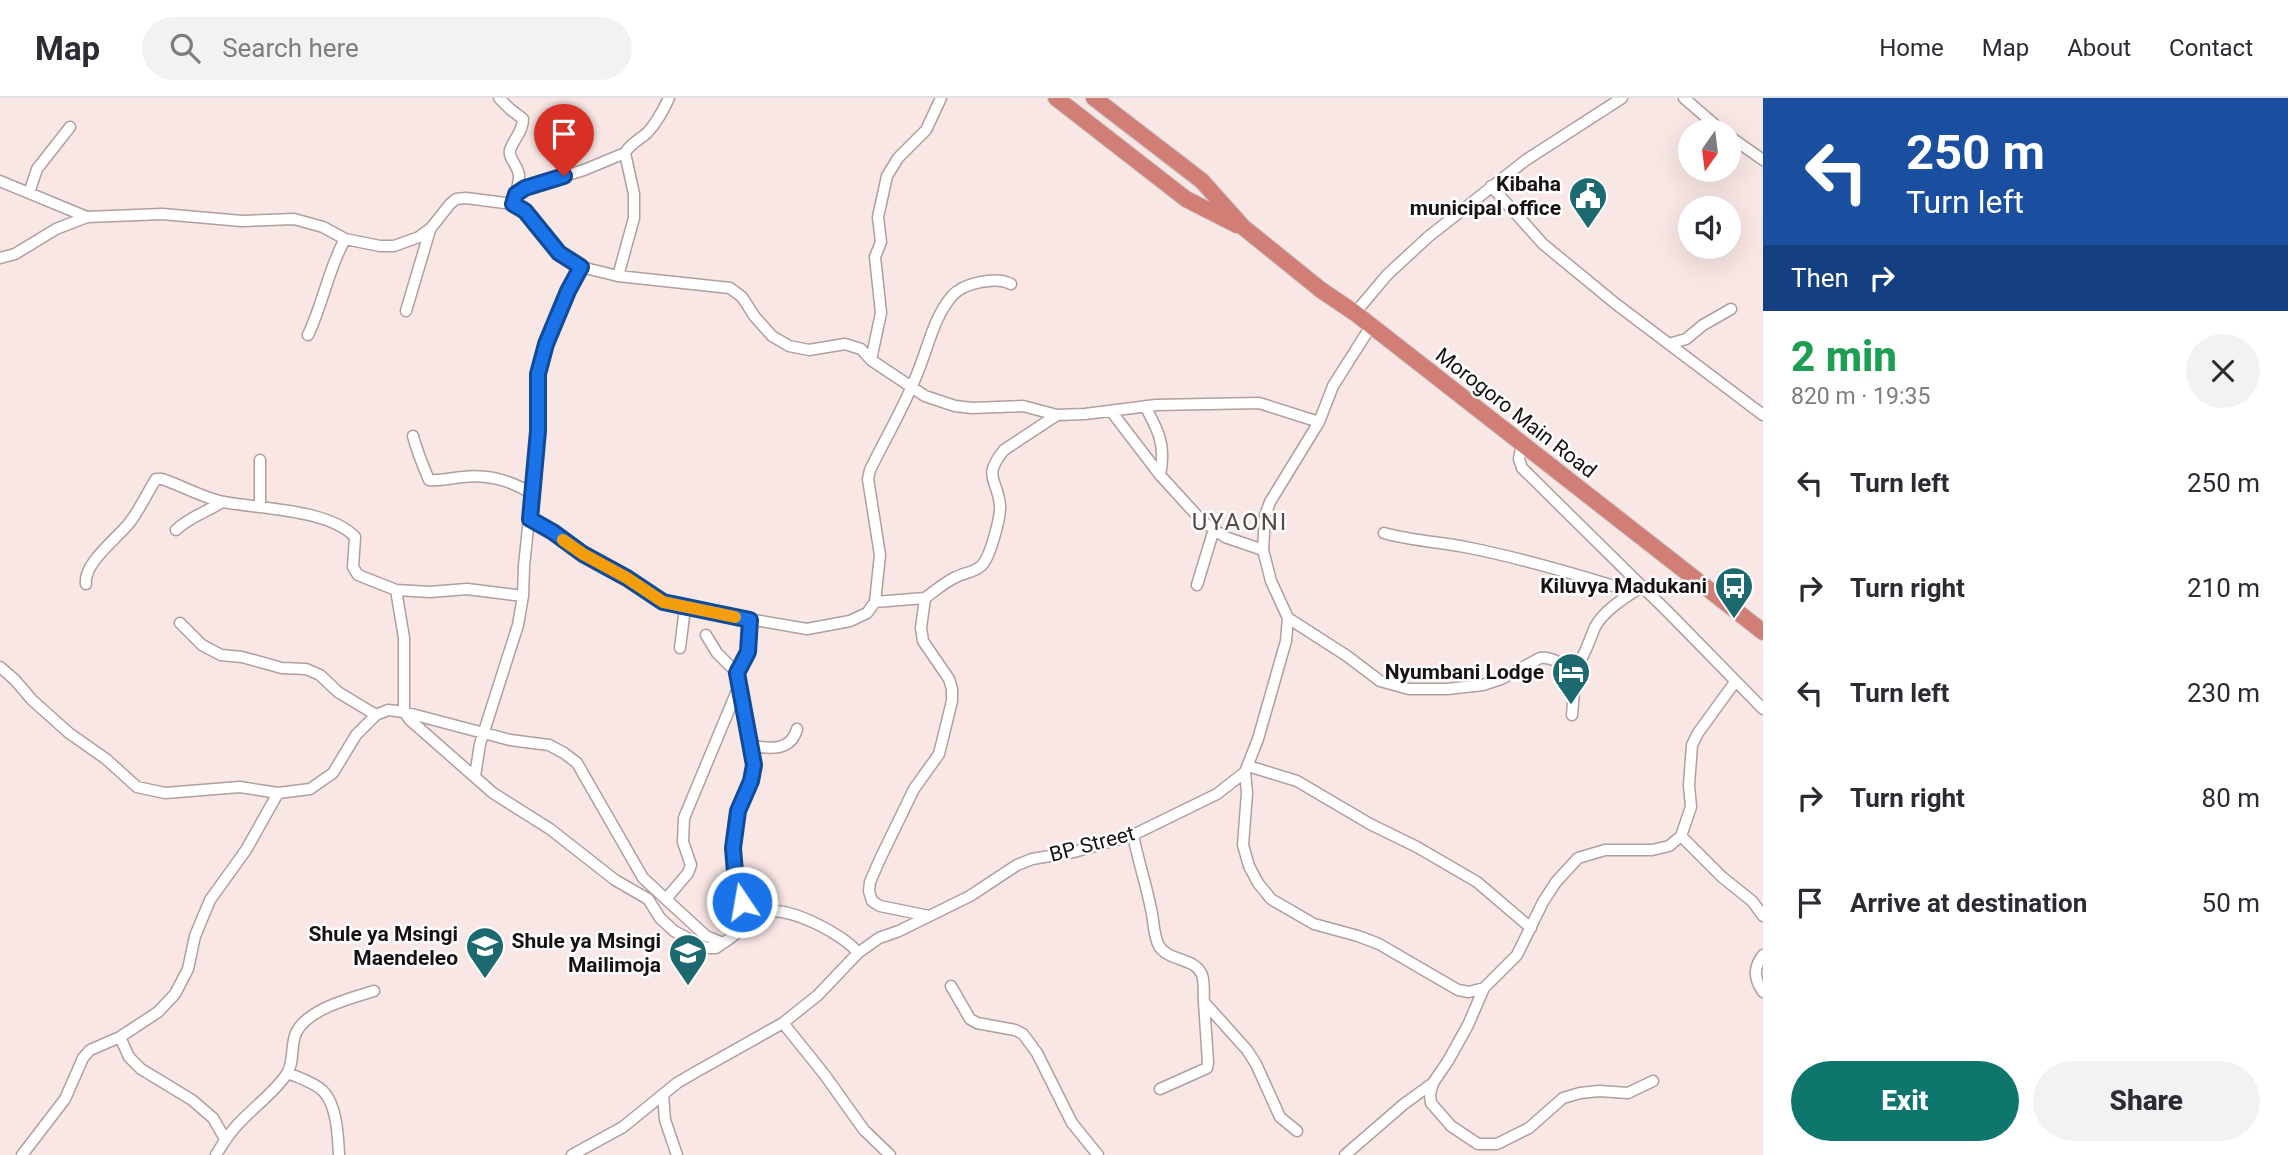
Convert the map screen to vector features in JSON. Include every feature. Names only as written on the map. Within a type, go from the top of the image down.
[{"type":"highway","name":"Morogoro Main Road","points":[[1056,98],[1186,199],[1243,227]]},
{"type":"highway","name":"Morogoro Main Road","points":[[1094,98],[1202,181],[1243,227],[1321,290],[1355,313],[1763,632]]},
{"type":"street","points":[[499,98],[523,119],[523,128],[510,155],[518,168],[519,176],[514,199]]},
{"type":"street","points":[[618,276],[634,218],[634,194],[625,153],[627,148],[656,123],[669,98]]},
{"type":"street","points":[[871,360],[881,313],[875,257],[881,242],[878,217],[887,176],[898,158],[926,130],[941,98]]},
{"type":"street","points":[[1355,313],[1387,275],[1428,237],[1491,186],[1622,98]]},
{"type":"street","points":[[1684,98],[1708,119]]},
{"type":"street","points":[[29,193],[37,169],[70,127]]},
{"type":"street","points":[[1741,144],[1763,160]]},
{"type":"street","points":[[0,258],[15,254],[55,229],[87,217],[162,214],[242,221],[294,219],[323,227],[345,239],[394,246],[419,237],[431,228],[456,200],[514,199],[525,188],[584,170],[625,153]]},
{"type":"street","points":[[0,181],[87,217]]},
{"type":"street","points":[[1491,186],[1543,244],[1616,304],[1763,415]]},
{"type":"street","points":[[514,199],[559,253],[581,267],[618,276],[730,288],[742,297],[772,336],[789,346],[810,350],[845,344],[861,349],[871,360],[910,387],[925,396],[955,407],[1023,405],[1056,415],[1145,406],[1259,403],[1319,422]]},
{"type":"street","points":[[406,311],[431,228]]},
{"type":"street","points":[[308,335],[319,313],[327,279],[345,239]]},
{"type":"street","points":[[475,776],[483,733],[518,625],[523,596],[538,431],[538,374],[546,344],[581,267]]},
{"type":"street","points":[[530,519],[583,554],[627,578],[653,597],[685,608],[807,629],[850,621],[867,613],[875,602],[880,555],[868,479],[870,470],[918,371],[934,327],[953,294],[983,281],[996,279],[1012,284]]},
{"type":"street","points":[[1669,344],[1686,340],[1703,325],[1731,309]]},
{"type":"street","points":[[1371,326],[1333,386],[1319,422],[1270,502],[1265,516],[1263,550],[1271,581],[1288,618],[1286,641],[1258,739],[1246,769],[1243,845],[1258,884],[1271,899],[1314,924],[1378,944],[1458,990],[1469,992],[1484,988]]},
{"type":"street","points":[[1145,406],[1159,436],[1164,455],[1160,475]]},
{"type":"street","points":[[1111,411],[1190,509],[1225,537],[1263,550]]},
{"type":"street","points":[[875,602],[925,598],[953,578],[981,567],[986,560],[999,513],[1000,505],[991,478],[998,457],[1004,450],[1056,415]]},
{"type":"street","points":[[413,436],[429,480],[482,477],[505,480],[532,494]]},
{"type":"street","points":[[1522,444],[1519,459],[1522,468],[1637,590],[1670,613],[1763,709]]},
{"type":"street","points":[[260,460],[260,507]]},
{"type":"street","points":[[86,584],[87,574],[100,554],[129,524],[156,479],[170,481],[222,502],[302,514],[348,529],[355,537],[353,568],[358,575],[396,590],[430,592],[467,589],[523,596]]},
{"type":"street","points":[[176,530],[186,521],[222,502]]},
{"type":"street","points":[[1197,585],[1214,529]]},
{"type":"street","points":[[1384,533],[1469,548],[1637,590]]},
{"type":"street","points":[[396,590],[404,638],[404,712],[493,793],[550,829],[615,880],[648,899],[660,918],[674,931],[706,948],[716,948],[736,936],[749,922],[766,913],[775,912],[793,915],[827,929],[858,953]]},
{"type":"street","points":[[1572,715],[1576,667],[1597,624],[1605,614],[1637,590]]},
{"type":"street","points":[[925,598],[920,628],[923,641],[949,679],[952,701],[939,754],[914,789],[880,859],[869,891],[872,901],[880,906],[929,916]]},
{"type":"street","points":[[680,648],[685,608]]},
{"type":"street","points":[[1288,618],[1380,681],[1409,689],[1447,690],[1483,685],[1501,679],[1540,657],[1547,657],[1569,668],[1576,667]]},
{"type":"street","points":[[737,673],[748,652],[750,620]]},
{"type":"street","points":[[180,623],[202,645],[221,655],[242,657],[282,668],[306,669],[320,675],[338,692],[376,715]]},
{"type":"street","points":[[706,635],[717,653],[730,663],[737,673],[752,746],[754,765],[751,781],[738,811],[733,848],[735,872],[749,922]]},
{"type":"street","points":[[0,667],[69,733],[106,759],[137,787],[165,793],[240,787],[278,793],[310,789],[332,773],[356,735],[376,715],[388,710],[510,740],[549,745],[564,752],[577,763],[643,878],[706,936],[723,943]]},
{"type":"street","points":[[1653,1081],[1628,1093],[1599,1091],[1563,1098],[1529,1128],[1497,1144],[1478,1144],[1451,1126],[1431,1103],[1430,1094],[1433,1083],[1468,1025],[1484,988],[1517,955],[1556,881],[1578,858],[1605,850],[1652,850],[1669,846],[1681,836],[1691,807],[1689,785],[1692,746],[1698,733],[1735,682]]},
{"type":"street","points":[[666,899],[688,873],[691,865],[683,842],[684,818],[739,686]]},
{"type":"street","points":[[752,746],[768,749],[785,746],[794,737],[797,729]]},
{"type":"street","points":[[1246,769],[1297,781],[1370,824],[1429,854],[1477,882],[1531,928]]},
{"type":"street","name":"BP Street","points":[[572,1155],[622,1127],[694,1073],[783,1023],[818,995],[858,953],[879,938],[970,896],[1017,865],[1133,835],[1217,794],[1246,769]]},
{"type":"street","points":[[22,1155],[65,1098],[83,1058],[90,1050],[120,1037],[158,1012],[175,994],[188,969],[195,936],[210,900],[246,850],[278,793]]},
{"type":"street","points":[[1133,835],[1157,942],[1171,957],[1196,966],[1204,983],[1207,1068],[1160,1089]]},
{"type":"street","points":[[1681,836],[1752,901],[1763,916]]},
{"type":"street","points":[[1763,955],[1755,972],[1756,982],[1763,992]]},
{"type":"street","points":[[951,986],[970,1019],[1023,1034],[1037,1053],[1072,1122],[1098,1155]]},
{"type":"street","points":[[216,1155],[225,1139],[288,1073],[297,1032],[306,1021],[344,1000],[374,991]]},
{"type":"street","points":[[1204,1002],[1247,1050],[1280,1117],[1297,1131]]},
{"type":"street","points":[[783,1023],[864,1129],[890,1155]]},
{"type":"street","points":[[120,1037],[129,1057],[141,1069],[192,1100],[213,1118],[225,1139]]},
{"type":"street","points":[[288,1073],[322,1090],[328,1098],[334,1114],[339,1155]]},
{"type":"street","points":[[1345,1155],[1404,1104],[1433,1083]]},
{"type":"street","points":[[663,1095],[665,1120],[677,1155]]},
{"type":"slow traffic","points":[[563,540],[663,602],[735,617]]},
{"type":"place","name":"Kibaha municipal office","points":[[1588,230]]},
{"type":"place","name":"Kiluvya Madukani","points":[[1734,620]]},
{"type":"place","name":"Nyumbani Lodge","points":[[1571,706]]},
{"type":"place","name":"Shule ya Msingi Maendeleo","points":[[485,980]]},
{"type":"place","name":"Shule ya Msingi Mailimoja","points":[[688,987]]},
{"type":"district","name":"UYAONI","points":[[1240,522]]},
{"type":"route","points":[[564,176],[525,188],[516,194],[513,204],[525,211],[559,253],[581,267],[546,344],[538,374],[538,431],[530,519],[663,602],[750,620],[750,646],[737,673],[754,765],[751,781],[738,811],[733,848],[742,902]]}]
